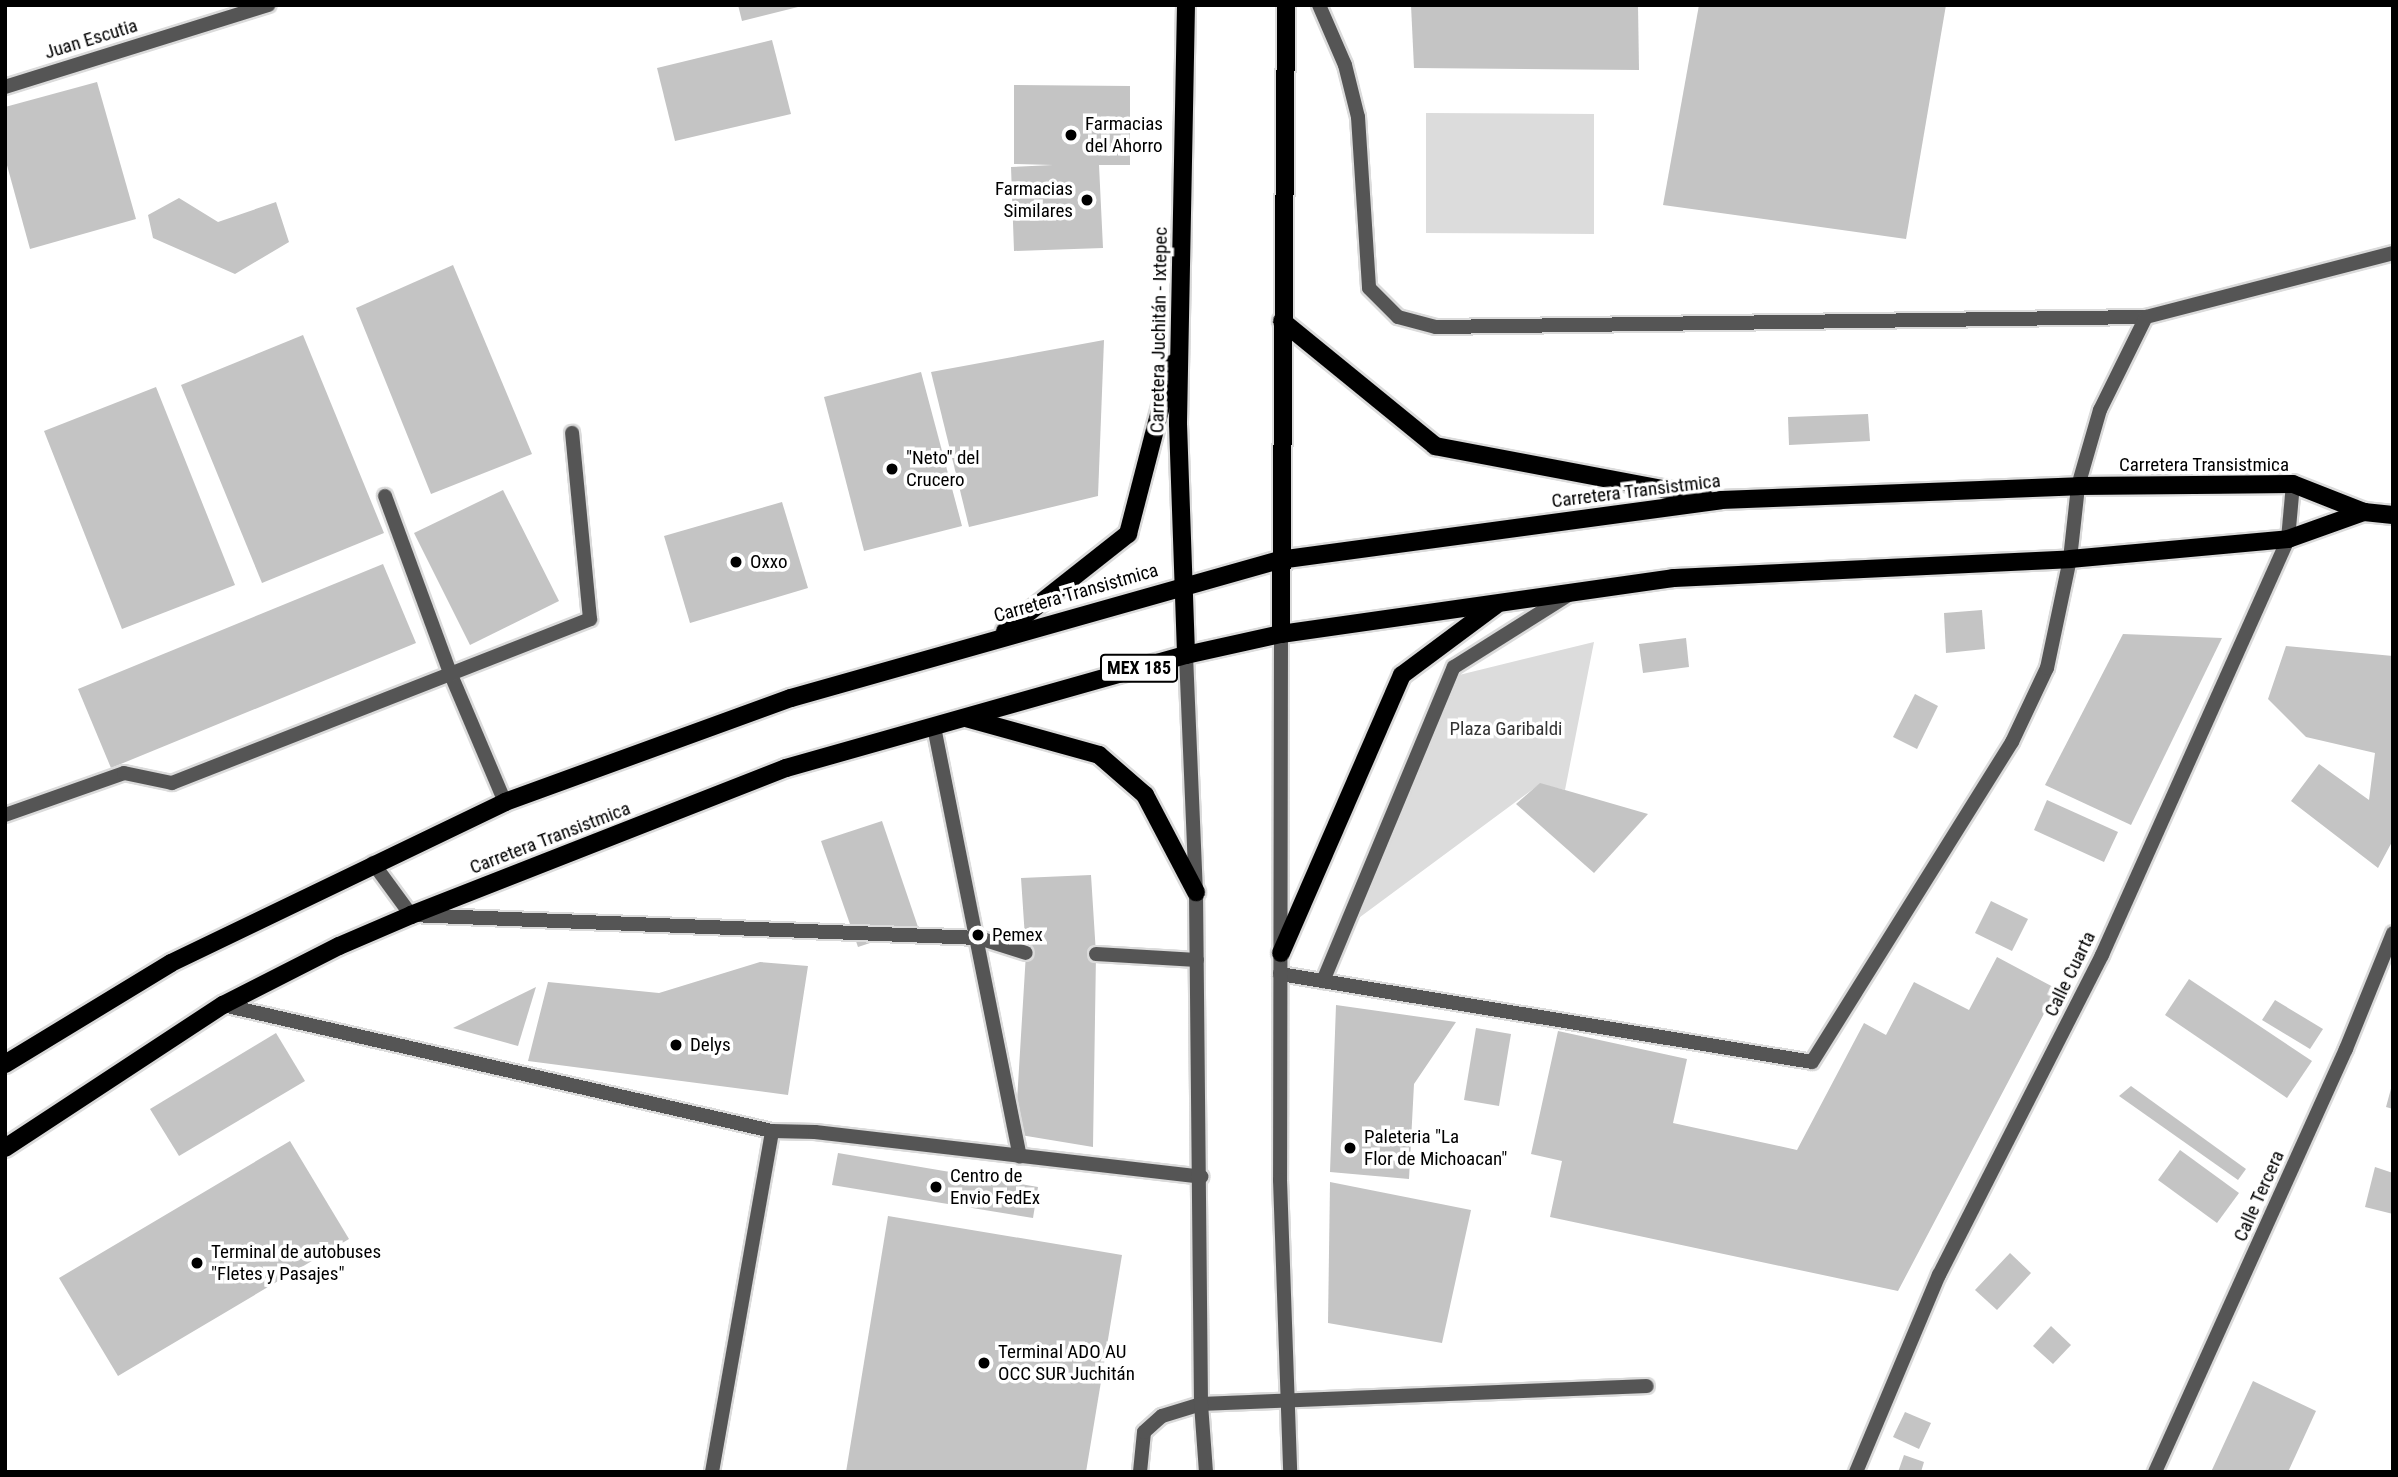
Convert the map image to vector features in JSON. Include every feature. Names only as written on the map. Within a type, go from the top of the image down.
[{"type":"main road","name":"Carretera Juchitán - Ixtepec","points":[[1186,5],[1180,333],[1186,655]]},
{"type":"main road","points":[[1281,634],[1279,560],[1286,5]]},
{"type":"main road","points":[[1282,321],[1435,446],[1721,500]]},
{"type":"main road","points":[[996,638],[1128,534],[1180,333]]},
{"type":"main road","name":"Carretera Transistmica","points":[[5,1064],[172,963],[373,863],[505,802],[791,698],[1184,584],[1279,560],[1721,500],[2078,486],[2293,484],[2364,512]]},
{"type":"main road","name":"Carretera Transistmica","points":[[5,1148],[223,1005],[339,946],[411,915],[786,768],[1186,655],[1281,634],[1674,578],[2070,559],[2288,539],[2364,512]]},
{"type":"main road","name":"MEX 185","points":[[2364,512],[2393,515]]},
{"type":"main road","points":[[1281,953],[1402,675],[1496,604]]},
{"type":"main road","points":[[965,718],[1099,754],[1144,795],[1196,892]]},
{"type":"street","name":"Juan Escutia","points":[[5,87],[226,12],[269,5]]},
{"type":"street","points":[[1319,5],[1345,65],[1358,117],[1369,288],[1398,317],[1436,327],[2146,317],[2393,253]]},
{"type":"street","points":[[1280,974],[1812,1062],[2012,742],[2047,668],[2070,559],[2078,486],[2100,410],[2146,317]]},
{"type":"street","points":[[5,815],[124,773],[172,783],[590,619],[572,433]]},
{"type":"street","name":"Calle Cuarta","points":[[1856,1472],[1939,1275],[2102,955],[2288,539],[2293,484]]},
{"type":"street","points":[[385,496],[451,675],[505,802]]},
{"type":"street","points":[[1323,981],[1454,667],[1572,593]]},
{"type":"street","points":[[1281,634],[1279,1180],[1290,1472]]},
{"type":"street","points":[[1186,655],[1196,892],[1201,1177],[1201,1404],[1206,1472]]},
{"type":"street","points":[[934,727],[979,938],[1020,1156]]},
{"type":"street","points":[[373,863],[411,915],[979,938],[1026,953]]},
{"type":"street","name":"Calle Tercera","points":[[2155,1472],[2346,1049],[2393,933]]},
{"type":"street","points":[[1096,954],[1197,960]]},
{"type":"street","points":[[223,1005],[772,1131],[815,1132],[1201,1177]]},
{"type":"street","points":[[712,1472],[772,1131]]},
{"type":"street","points":[[1140,1472],[1144,1432],[1162,1416],[1201,1404],[1647,1386]]},
{"type":"green space","points":[[1426,113],[1594,114],[1594,234],[1426,233]]},
{"type":"green space","name":"Plaza Garibaldi","points":[[1594,642],[1565,790],[1540,784],[1352,923],[1459,675]]},
{"type":"building","points":[[738,5],[802,5],[802,6],[742,21]]},
{"type":"building","points":[[1411,5],[1638,5],[1639,70],[1414,68]]},
{"type":"building","points":[[1699,5],[1946,5],[1906,239],[1663,205]]},
{"type":"building","points":[[772,40],[791,114],[675,141],[657,68]]},
{"type":"building","points":[[97,82],[136,219],[30,249],[5,158],[5,107]]},
{"type":"building","points":[[1014,85],[1130,86],[1130,165],[1099,165],[1103,248],[1014,251],[1011,167],[1053,165],[1014,164]]},
{"type":"building","points":[[179,198],[218,222],[276,202],[289,242],[235,274],[153,238],[148,215]]},
{"type":"building","points":[[453,265],[532,454],[431,494],[356,308]]},
{"type":"building","points":[[303,335],[384,533],[262,583],[181,385]]},
{"type":"building","points":[[1104,340],[1098,496],[969,527],[931,372]]},
{"type":"building","points":[[921,372],[962,526],[864,551],[824,397]]},
{"type":"building","points":[[156,387],[235,585],[122,629],[44,431]]},
{"type":"building","points":[[1868,414],[1870,441],[1789,445],[1788,417]]},
{"type":"building","points":[[503,490],[559,601],[470,645],[414,533]]},
{"type":"building","name":"Oxxo","points":[[782,502],[808,588],[690,623],[664,536]]},
{"type":"building","points":[[383,564],[416,643],[111,768],[78,689]]},
{"type":"building","points":[[1982,610],[1985,649],[1946,653],[1944,613]]},
{"type":"building","points":[[2123,634],[2222,638],[2131,825],[2045,785]]},
{"type":"building","points":[[1686,638],[1689,667],[1643,673],[1639,644]]},
{"type":"building","points":[[2286,646],[2393,656],[2393,840],[2378,868],[2291,801],[2319,764],[2369,800],[2375,753],[2306,737],[2268,699]]},
{"type":"building","points":[[1915,694],[1938,706],[1917,749],[1893,737]]},
{"type":"building","points":[[1540,783],[1648,814],[1594,873],[1516,804]]},
{"type":"building","points":[[2047,800],[2118,832],[2104,862],[2034,830]]},
{"type":"building","points":[[882,821],[918,927],[858,947],[821,841]]},
{"type":"building","points":[[1091,875],[1096,954],[1093,1147],[1015,1134],[1026,953],[1021,878]]},
{"type":"building","points":[[1991,901],[2028,919],[2012,951],[1975,933]]},
{"type":"building","points":[[1997,957],[2057,989],[1898,1291],[1550,1217],[1562,1161],[1531,1154],[1558,1031],[1687,1059],[1673,1123],[1797,1150],[1864,1023],[1886,1035],[1914,982],[1969,1010]]},
{"type":"building","points":[[760,962],[808,966],[788,1095],[528,1061],[548,982],[659,993]]},
{"type":"building","points":[[2189,979],[2312,1061],[2287,1098],[2165,1015]]},
{"type":"building","points":[[536,987],[518,1046],[453,1028]]},
{"type":"building","points":[[2275,1000],[2323,1029],[2310,1049],[2262,1020]]},
{"type":"building","points":[[1336,1005],[1456,1022],[1414,1084],[1409,1179],[1330,1172]]},
{"type":"building","points":[[1476,1028],[1511,1034],[1499,1106],[1464,1100]]},
{"type":"building","points":[[276,1033],[305,1081],[179,1156],[150,1109]]},
{"type":"building","points":[[2393,1085],[2393,1109],[2386,1107]]},
{"type":"building","points":[[2131,1086],[2246,1169],[2238,1180],[2119,1096]]},
{"type":"building","points":[[290,1141],[349,1239],[118,1376],[59,1278]]},
{"type":"building","points":[[2180,1150],[2239,1193],[2217,1223],[2158,1180]]},
{"type":"building","points":[[838,1153],[1038,1187],[1033,1218],[832,1185]]},
{"type":"building","points":[[2375,1167],[2393,1173],[2393,1214],[2365,1207]]},
{"type":"building","points":[[1330,1182],[1471,1210],[1442,1343],[1328,1323]]},
{"type":"building","name":"Terminal ADO AU OCC SUR Juchitán","points":[[888,1216],[1122,1255],[1086,1472],[846,1472]]},
{"type":"building","points":[[2010,1253],[2031,1273],[1997,1310],[1975,1290]]},
{"type":"building","points":[[2051,1326],[2071,1345],[2053,1364],[2033,1346]]},
{"type":"building","points":[[2253,1381],[2316,1411],[2288,1472],[2211,1472]]},
{"type":"building","points":[[1905,1412],[1931,1423],[1919,1449],[1893,1437]]},
{"type":"building","points":[[1904,1455],[1924,1462],[1921,1472],[1898,1472]]},
{"type":"place","name":"Farmacias del Ahorro","points":[[1071,135]]},
{"type":"place","name":"Farmacias Similares","points":[[1087,200]]},
{"type":"place","name":"\"Neto\" del Crucero","points":[[892,469]]},
{"type":"place","name":"Oxxo","points":[[736,562]]},
{"type":"place","name":"Pemex","points":[[978,935]]},
{"type":"place","name":"Delys","points":[[676,1045]]},
{"type":"place","name":"Paleteria \"La Flor de Michoacan\"","points":[[1350,1148]]},
{"type":"place","name":"Centro de Envio FedEx","points":[[936,1187]]},
{"type":"place","name":"Terminal de autobuses \"Fletes y Pasajes\"","points":[[197,1263]]},
{"type":"place","name":"Terminal ADO AU OCC SUR Juchitán","points":[[984,1363]]}]
